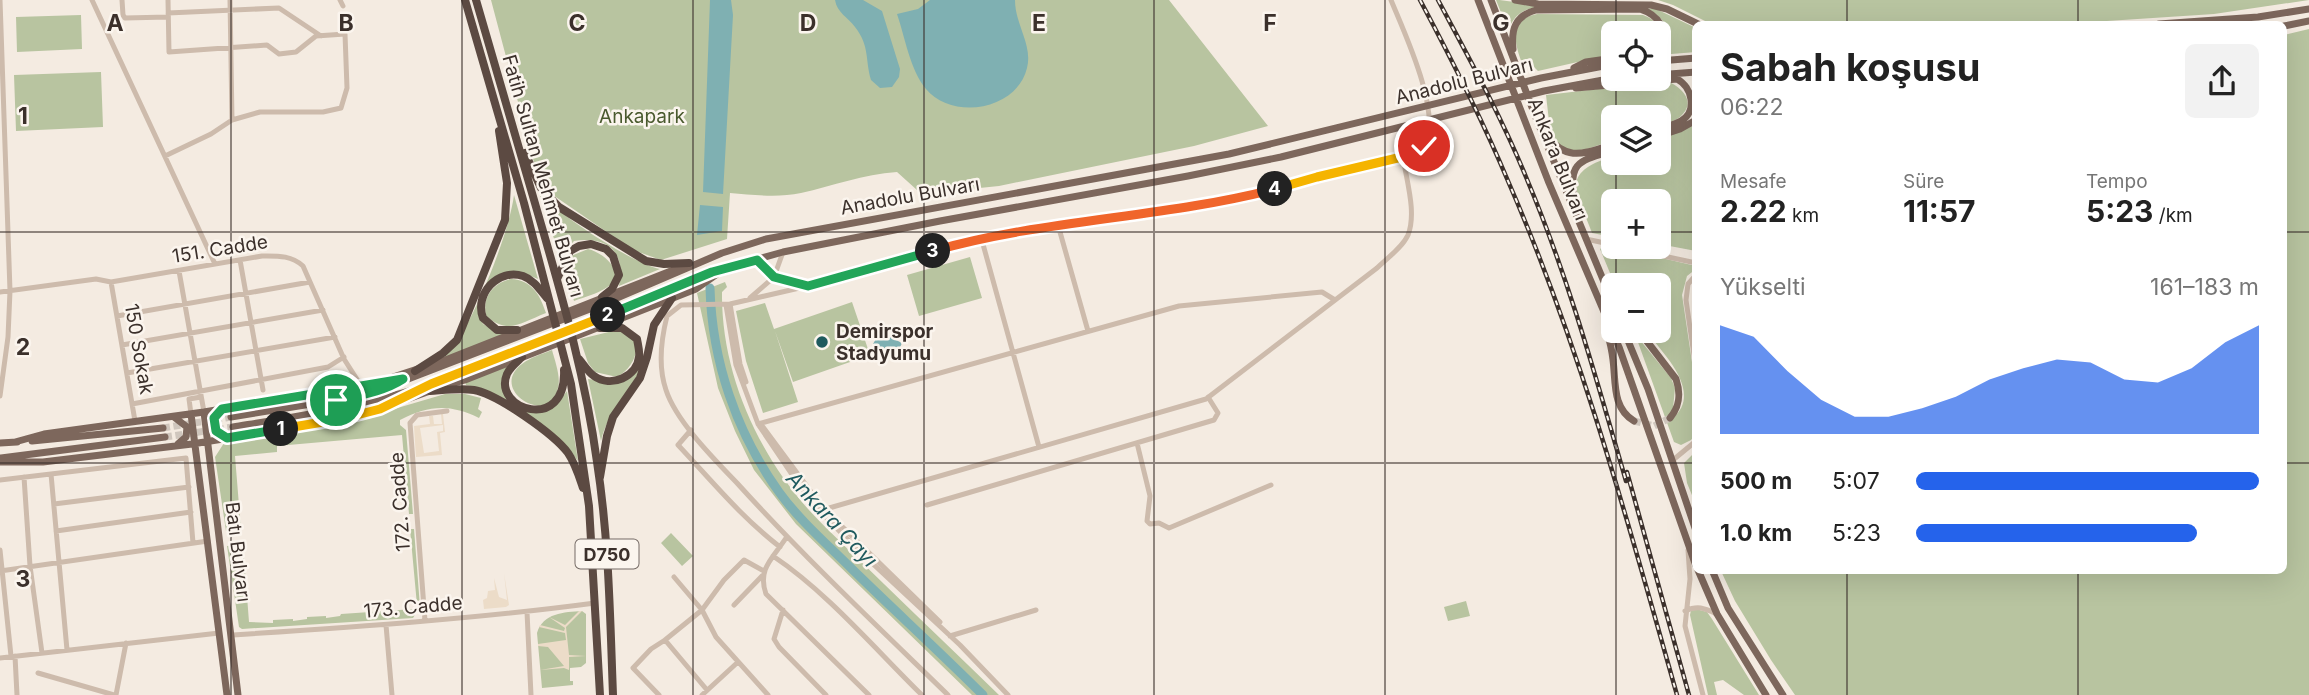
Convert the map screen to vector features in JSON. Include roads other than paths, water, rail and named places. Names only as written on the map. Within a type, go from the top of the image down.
[{"type":"highway","name":"Fatih Sultan Mehmet Bulvarı","points":[[465,0],[550,301],[577,420],[589,506],[600,695]]},
{"type":"highway","name":"Fatih Sultan Mehmet Bulvarı","points":[[476,0],[557,279],[590,415],[608,560],[613,695]]},
{"type":"highway","points":[[420,372],[457,340],[505,220],[507,177],[490,83]]},
{"type":"highway","points":[[512,124],[541,188],[559,207],[646,261],[689,266]]},
{"type":"highway","points":[[557,279],[570,251],[579,246],[600,246],[613,256],[619,275],[612,289],[602,297]]},
{"type":"highway","points":[[517,330],[497,330],[483,318],[481,301],[493,282],[510,275],[524,277],[535,284],[550,301]]},
{"type":"highway","points":[[599,480],[613,416],[640,378],[654,325],[672,298]]},
{"type":"highway","points":[[577,356],[595,377],[605,381],[619,380],[631,373],[640,356],[637,339],[622,328],[600,328]]},
{"type":"highway","points":[[522,357],[508,371],[508,393],[521,407],[535,411],[556,401],[563,390],[565,382],[562,346]]},
{"type":"highway","points":[[431,388],[482,392],[554,436],[573,464],[589,506]]},
{"type":"main road","name":"Ankara Bulvarı","points":[[1478,0],[1549,183],[1639,400],[1692,557]]},
{"type":"main road","name":"Ankara Bulvarı","points":[[1491,0],[1538,123],[1601,274]]},
{"type":"main road","points":[[1515,0],[1538,4],[1651,5],[1667,9],[1692,21]]},
{"type":"main road","points":[[1514,61],[1513,27],[1521,17],[1536,10],[1640,9],[1654,15],[1659,21]]},
{"type":"main road","points":[[2201,21],[2258,17],[2309,9]]},
{"type":"main road","points":[[2287,25],[2309,21]]},
{"type":"main road","points":[[1671,60],[1692,58]]},
{"type":"main road","points":[[1562,73],[1586,62],[1601,60]]},
{"type":"main road","name":"Anadolu Bulvarı","points":[[689,266],[766,239],[805,230],[1166,167],[1390,116],[1562,73],[1601,66]]},
{"type":"main road","points":[[1671,74],[1692,72]]},
{"type":"main road","points":[[1562,87],[1588,88],[1677,79],[1689,89],[1689,112],[1681,121],[1671,125]]},
{"type":"main road","name":"Anadolu Bulvarı","points":[[233,427],[326,412],[431,388],[692,280],[726,267],[783,252],[1281,157],[1544,90],[1601,80]]},
{"type":"main road","points":[[1671,132],[1692,122]]},
{"type":"main road","points":[[1538,123],[1554,145],[1566,153],[1581,154],[1601,148]]},
{"type":"main road","points":[[1575,212],[1570,180],[1572,173],[1582,162],[1601,155]]},
{"type":"main road","points":[[393,385],[689,266]]},
{"type":"main road","points":[[231,417],[336,400],[393,385],[517,330],[689,266]]},
{"type":"main road","points":[[395,396],[431,388],[600,328],[696,289],[726,267]]},
{"type":"main road","points":[[1592,283],[1612,350],[1619,405],[1627,417],[1634,421]]},
{"type":"main road","points":[[1629,343],[1692,519]]},
{"type":"main road","points":[[1648,343],[1676,379],[1678,406],[1670,418]]},
{"type":"main road","points":[[375,382],[420,372]]},
{"type":"main road","points":[[15,442],[44,434],[191,414],[403,379]]},
{"type":"main road","points":[[0,460],[43,462],[174,446],[341,419],[391,405],[431,388]]},
{"type":"main road","points":[[391,405],[418,392]]},
{"type":"main road","points":[[222,409],[214,418],[213,425],[216,431],[227,438]]},
{"type":"main road","name":"Batı Bulvarı","points":[[204,412],[233,635],[238,695]]},
{"type":"main road","name":"Batı Bulvarı","points":[[191,414],[227,695]]},
{"type":"main road","points":[[172,416],[187,427],[186,437],[174,446]]},
{"type":"main road","points":[[0,443],[163,428]]},
{"type":"main road","points":[[0,460],[165,437]]},
{"type":"main road","name":"Ankara Bulvarı","points":[[1700,574],[1717,614],[1766,695]]},
{"type":"main road","points":[[1714,574],[1728,608],[1783,695]]},
{"type":"street","points":[[0,0],[10,291],[8,337],[0,396]]},
{"type":"street","points":[[92,0],[215,264]]},
{"type":"street","points":[[122,0],[125,18],[279,8],[321,36]]},
{"type":"street","points":[[165,156],[211,134],[232,120],[260,112],[323,112],[341,108],[347,88],[345,34],[316,36],[296,52],[279,54],[267,46],[169,52],[167,0]]},
{"type":"street","points":[[230,0],[232,120]]},
{"type":"street","points":[[948,695],[786,538],[709,454],[691,430],[666,391],[661,355],[667,316],[681,305],[726,305],[808,286],[981,237],[1192,207],[1273,190],[1403,156],[1424,146],[1429,127],[1421,75],[1391,0]]},
{"type":"street","points":[[822,511],[1208,397],[1377,268],[1403,243],[1409,233],[1411,210],[1403,156]]},
{"type":"street","points":[[1058,225],[1088,331]]},
{"type":"street","points":[[981,237],[1039,447]]},
{"type":"street","points":[[1586,239],[1601,242]]},
{"type":"street","points":[[749,299],[774,277],[783,252]]},
{"type":"street","name":"151. Cadde","points":[[0,292],[96,279],[111,282],[262,256],[291,258],[303,266],[334,337],[360,384]]},
{"type":"street","points":[[1671,258],[1692,262]]},
{"type":"street","points":[[240,260],[263,390]]},
{"type":"street","points":[[757,260],[774,277],[808,286]]},
{"type":"street","points":[[179,271],[204,412]]},
{"type":"street","points":[[774,277],[778,293]]},
{"type":"street","points":[[1692,280],[1688,284],[1685,300],[1692,344]]},
{"type":"street","name":"150 Sokak","points":[[111,282],[135,421]]},
{"type":"street","points":[[117,316],[310,282]]},
{"type":"street","points":[[759,424],[1179,306],[1322,292],[1335,300]]},
{"type":"street","points":[[726,305],[740,364],[759,424],[822,511],[1009,695]]},
{"type":"street","points":[[122,345],[323,310]]},
{"type":"street","points":[[127,373],[334,337]]},
{"type":"street","points":[[132,404],[201,394],[328,367],[344,357]]},
{"type":"street","points":[[191,414],[189,399],[201,394]]},
{"type":"street","points":[[927,505],[1214,421],[1218,413],[1208,397]]},
{"type":"street","name":"172. Cadde","points":[[425,621],[410,423],[417,415],[447,411]]},
{"type":"street","points":[[691,430],[678,445],[734,508],[780,547]]},
{"type":"street","points":[[1137,443],[1150,496],[1147,521],[1150,524],[1159,523],[1169,528],[1271,485]]},
{"type":"street","points":[[1673,460],[1692,444]]},
{"type":"street","points":[[0,480],[186,458],[193,543]]},
{"type":"street","points":[[51,474],[67,650]]},
{"type":"street","points":[[24,477],[30,566],[42,653]]},
{"type":"street","points":[[54,505],[189,487]]},
{"type":"street","points":[[56,531],[191,512]]},
{"type":"street","points":[[734,605],[763,574],[786,538]]},
{"type":"street","points":[[1,570],[208,541]]},
{"type":"street","points":[[1688,549],[1690,579],[1685,626],[1703,695]]},
{"type":"street","points":[[0,550],[17,695]]},
{"type":"street","points":[[773,556],[826,600],[922,695]]},
{"type":"street","points":[[659,695],[633,668],[651,649],[702,610],[724,580],[744,560],[763,574],[766,594],[869,695]]},
{"type":"street","points":[[674,577],[702,610],[716,637],[768,695]]},
{"type":"street","name":"173. Cadde","points":[[233,635],[386,625],[596,603]]},
{"type":"street","points":[[1685,611],[1694,607],[1717,614]]},
{"type":"street","points":[[783,610],[774,639],[826,695]]},
{"type":"street","points":[[951,635],[1036,610]]},
{"type":"street","points":[[527,612],[531,695]]},
{"type":"street","points":[[386,625],[392,695]]},
{"type":"street","points":[[0,658],[220,632]]},
{"type":"street","points":[[665,640],[704,693],[738,662]]},
{"type":"street","points":[[38,673],[115,695],[126,643]]},
{"type":"water","points":[[710,0],[731,0],[733,15],[723,194],[703,192]]},
{"type":"water","points":[[835,0],[863,0],[882,11],[900,69],[899,77],[892,87],[880,88],[871,80],[863,40],[838,8]]},
{"type":"water","points":[[930,0],[1015,0],[1028,60],[1021,82],[1011,93],[998,102],[967,107],[938,99],[926,89],[912,63],[897,14],[918,9]]},
{"type":"water","points":[[700,205],[723,207],[722,231],[697,235]]},
{"type":"water","points":[[880,332],[902,343],[896,356],[873,344]]},
{"type":"waterway","name":"Ankara Çayı","points":[[710,288],[716,342],[729,395],[750,445],[779,492],[814,532],[983,695]]},
{"type":"tunnel","points":[[163,428],[231,417]]},
{"type":"tunnel","points":[[1634,421],[1654,426],[1670,418]]},
{"type":"tunnel","points":[[165,437],[233,427]]},
{"type":"railway","points":[[1420,0],[1488,135],[1558,307],[1601,435],[1677,695]]},
{"type":"railway","points":[[1438,0],[1495,109],[1541,214],[1580,328],[1626,481]]},
{"type":"railway","points":[[1627,472],[1689,695]]},
{"type":"place","name":"Demirspor Stadyumu","points":[[822,342]]},
{"type":"park label","name":"Ankapark","points":[[642,116]]}]
